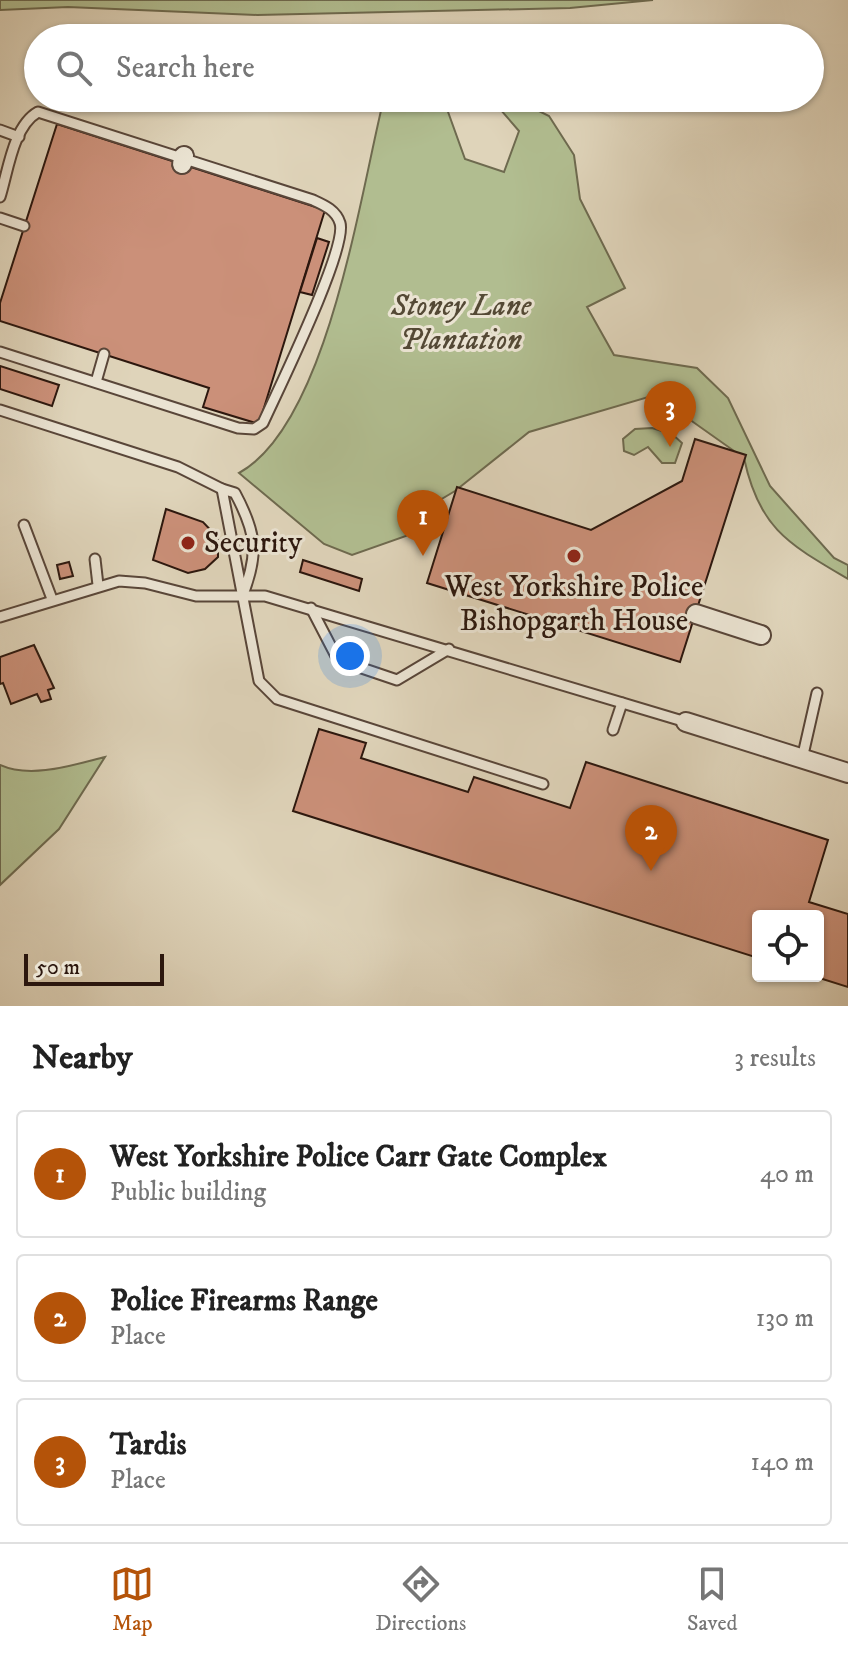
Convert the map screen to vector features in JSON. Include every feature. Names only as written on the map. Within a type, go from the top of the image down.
[{"type":"street","points":[[696,614],[761,635]]},
{"type":"street","points":[[686,722],[848,773]]},
{"type":"lane","points":[[0,197],[19,137],[28,117],[38,112],[331,208],[340,222],[341,235],[319,298],[263,423],[254,429],[0,352]]},
{"type":"lane","points":[[0,130],[19,137]]},
{"type":"lane","points":[[0,218],[24,226]]},
{"type":"lane","points":[[96,382],[104,354]]},
{"type":"lane","points":[[0,410],[178,467],[235,493],[246,513],[255,551],[255,565],[242,597]]},
{"type":"lane","points":[[222,489],[259,681],[277,699],[543,784]]},
{"type":"lane","points":[[24,525],[52,599]]},
{"type":"lane","points":[[95,559],[98,585]]},
{"type":"lane","points":[[0,617],[98,585],[133,581],[196,596],[265,596],[686,722]]},
{"type":"lane","points":[[311,608],[338,660],[397,680],[449,649]]},
{"type":"lane","points":[[802,759],[817,693]]},
{"type":"lane","points":[[613,730],[622,703]]},
{"type":"green space","points":[[0,0],[653,0],[570,8],[257,15],[68,7],[0,10]]},
{"type":"green space","name":"Stoney Lane Plantation","points":[[381,112],[448,112],[465,159],[504,172],[519,131],[503,112],[541,112],[549,116],[574,155],[580,199],[625,288],[587,307],[614,355],[697,368],[728,398],[770,486],[834,558],[848,565],[848,579],[793,544],[780,532],[758,502],[744,458],[655,395],[529,432],[455,491],[425,509],[406,536],[352,555],[324,544],[239,473],[270,447],[296,407],[318,358],[351,246]]},
{"type":"green space","points":[[652,428],[672,434],[682,443],[675,463],[662,463],[648,447],[634,455],[624,451],[623,439],[635,429]]},
{"type":"green space","points":[[105,757],[59,829],[0,885],[0,765],[38,771]]},
{"type":"building","points":[[57,124],[325,210],[259,424],[203,407],[209,388],[0,321],[0,303]]},
{"type":"building","points":[[317,238],[329,242],[312,295],[300,292]]},
{"type":"building","points":[[0,366],[59,385],[52,406],[0,389]]},
{"type":"building","name":"West Yorkshire Police Bishopgarth House","points":[[695,439],[746,455],[680,662],[427,583],[457,487],[591,530],[682,481]]},
{"type":"building","name":"Security","points":[[166,509],[203,522],[218,538],[218,557],[205,569],[188,573],[153,560]]},
{"type":"building","points":[[303,560],[362,579],[359,591],[300,572]]},
{"type":"building","points":[[69,562],[73,576],[60,579],[57,565]]},
{"type":"building","points":[[34,645],[54,688],[48,690],[51,699],[41,702],[37,694],[11,704],[3,683],[0,684],[0,657]]},
{"type":"building","points":[[319,729],[366,743],[361,758],[468,792],[474,777],[570,808],[586,762],[828,840],[809,902],[848,914],[848,987],[824,979],[824,910],[752,910],[752,956],[293,811]]},
{"type":"place","name":"Tardis","points":[[670,447]]},
{"type":"place","name":"Security","points":[[188,543]]},
{"type":"place","name":"West Yorkshire Police Carr Gate Complex","points":[[423,556]]},
{"type":"place","name":"West Yorkshire Police Bishopgarth House","points":[[574,556]]},
{"type":"place","name":"Police Firearms Range","points":[[651,871]]}]
